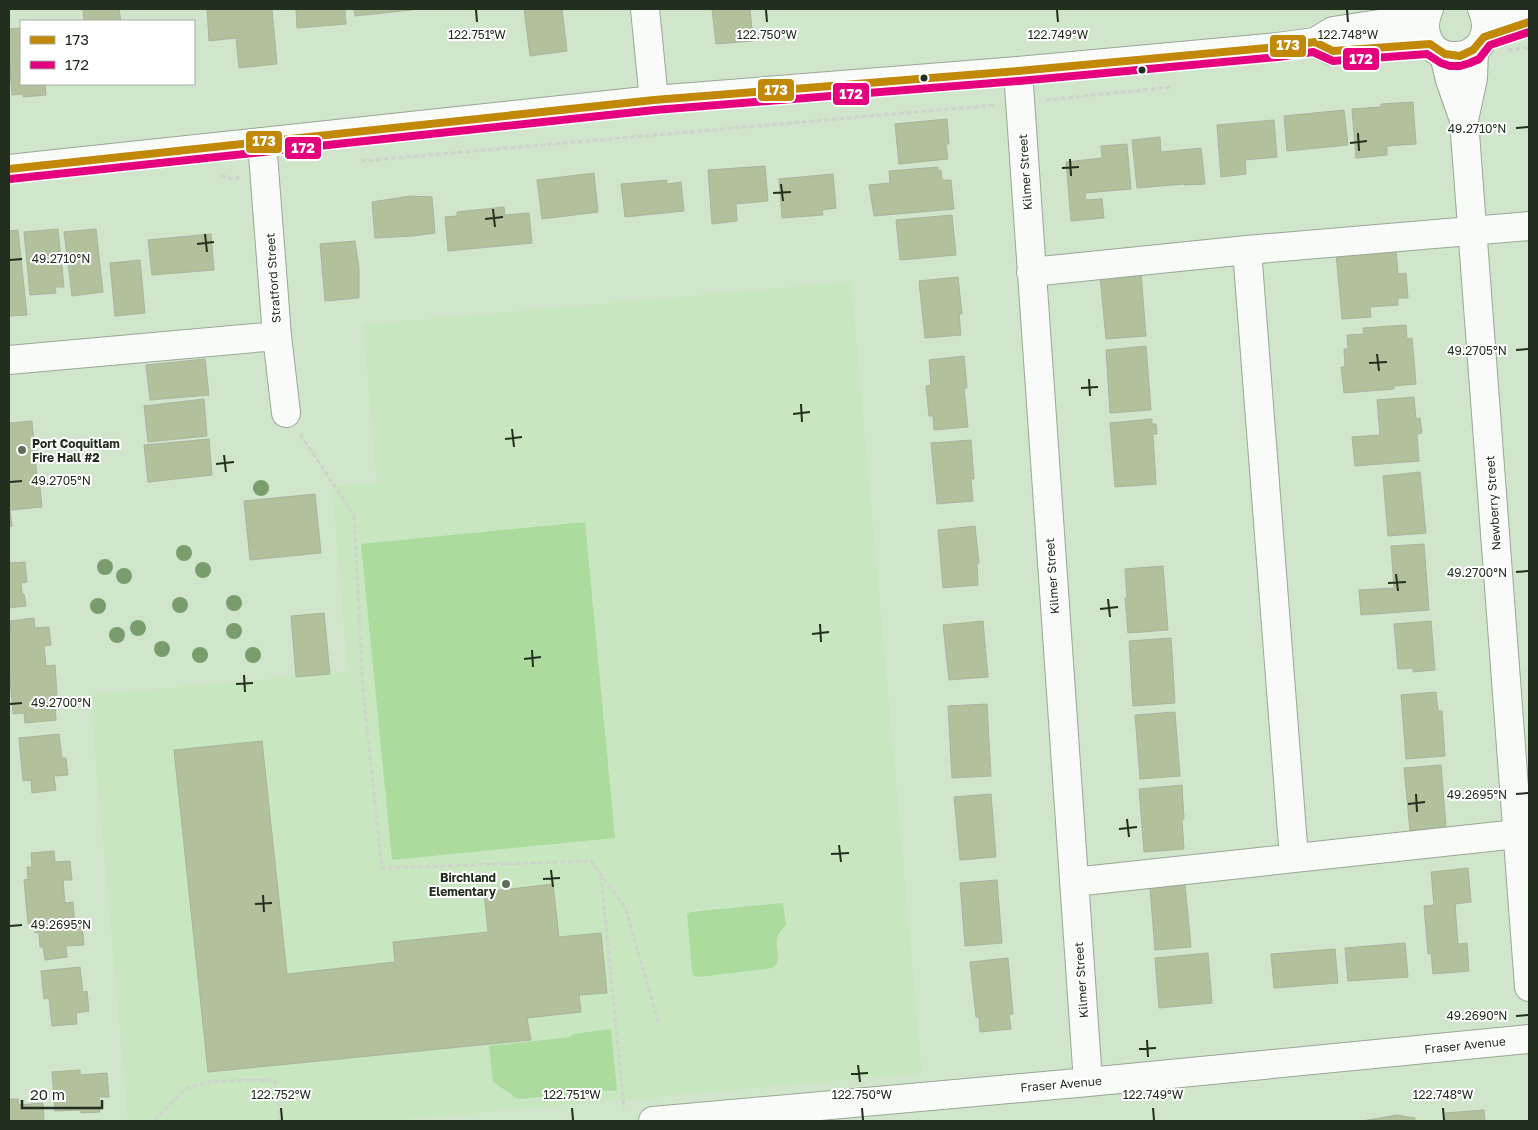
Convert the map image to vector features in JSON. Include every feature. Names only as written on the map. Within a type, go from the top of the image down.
[{"type":"street","points":[[645,9],[654,100]]},
{"type":"street","points":[[1482,9],[1529,20]]},
{"type":"street","name":"Newberry Street","points":[[1482,9],[1486,18],[1486,28],[1479,44],[1474,78],[1464,120],[1529,987]]},
{"type":"street","points":[[9,169],[654,100],[1018,71],[1277,47],[1315,42],[1333,31],[1427,13],[1424,26],[1426,36],[1438,50],[1464,120]]},
{"type":"street","points":[[1315,42],[1333,51],[1438,50],[1455,56],[1465,55],[1479,44],[1529,20]]},
{"type":"street","name":"Kilmer Street","points":[[1018,71],[1088,1082]]},
{"type":"street","name":"Stratford Street","points":[[262,142],[286,413]]},
{"type":"street","points":[[1031,272],[1247,250],[1529,226]]},
{"type":"street","points":[[1247,250],[1294,858]]},
{"type":"street","points":[[9,360],[278,336]]},
{"type":"street","points":[[1074,882],[1517,834]]},
{"type":"street","name":"Fraser Avenue","points":[[662,1121],[1529,1039]]},
{"type":"path","points":[[352,162],[988,105]]},
{"type":"path","points":[[286,413],[354,515],[363,691],[382,868],[591,861],[625,907],[659,1024]]},
{"type":"path","points":[[601,875],[624,1108]]},
{"type":"path","points":[[154,1121],[186,1088],[214,1081],[275,1080],[280,1121]]},
{"type":"shaded area","name":"Birchland Elementary","points":[[851,282],[922,1073],[384,1121],[128,1121],[90,695],[348,672],[332,487],[377,483],[363,325]]},
{"type":"shaded area","points":[[585,522],[615,838],[392,860],[361,544]]},
{"type":"shaded area","points":[[783,903],[786,925],[777,937],[778,961],[773,968],[700,977],[694,976],[692,972],[687,914],[691,912]]},
{"type":"shaded area","points":[[611,1029],[617,1090],[518,1099],[493,1082],[489,1046],[570,1037],[573,1034]]},
{"type":"building","points":[[83,9],[119,9],[121,20],[84,20]]},
{"type":"building","points":[[207,9],[272,9],[277,64],[239,68],[236,38],[209,41]]},
{"type":"building","points":[[296,9],[345,9],[346,24],[297,28]]},
{"type":"building","points":[[354,9],[411,9],[412,10],[355,16]]},
{"type":"building","points":[[524,9],[562,9],[567,51],[530,56]]},
{"type":"building","points":[[712,9],[750,9],[753,41],[716,44]]},
{"type":"building","points":[[20,28],[20,85],[45,85],[46,95],[23,97],[23,94],[12,95],[9,29]]},
{"type":"building","points":[[1413,102],[1416,144],[1387,146],[1387,155],[1356,158],[1352,109],[1381,107],[1381,104]]},
{"type":"building","points":[[1344,110],[1348,145],[1287,151],[1284,116]]},
{"type":"building","points":[[947,119],[949,144],[946,144],[948,159],[899,164],[895,124]]},
{"type":"building","points":[[1274,120],[1277,157],[1245,160],[1246,174],[1221,177],[1217,125]]},
{"type":"building","points":[[1160,137],[1161,152],[1201,148],[1205,184],[1137,188],[1132,140]]},
{"type":"building","points":[[1127,144],[1131,189],[1085,193],[1086,200],[1102,199],[1104,218],[1071,221],[1066,162],[1102,158],[1101,146]]},
{"type":"building","points":[[765,166],[768,201],[736,204],[737,221],[712,224],[708,170]]},
{"type":"building","points":[[938,167],[938,171],[941,170],[942,180],[951,180],[954,209],[874,216],[869,185],[890,183],[889,171]]},
{"type":"building","points":[[594,173],[598,212],[542,219],[537,180]]},
{"type":"building","points":[[833,174],[836,208],[822,210],[823,215],[782,218],[779,179]]},
{"type":"building","points":[[667,180],[667,184],[681,182],[684,211],[625,217],[621,184]]},
{"type":"building","points":[[410,196],[432,197],[435,233],[375,238],[372,202]]},
{"type":"building","points":[[504,207],[505,215],[529,213],[532,243],[448,251],[445,217],[457,216],[457,212]]},
{"type":"building","points":[[952,215],[956,255],[900,260],[896,220]]},
{"type":"building","points":[[58,229],[64,287],[55,287],[56,293],[30,295],[24,232]]},
{"type":"building","points":[[96,229],[103,292],[72,296],[64,232]]},
{"type":"building","points":[[18,230],[27,315],[9,316],[9,231]]},
{"type":"building","points":[[211,234],[214,270],[152,275],[148,240]]},
{"type":"building","points":[[355,241],[359,268],[359,298],[325,301],[320,244]]},
{"type":"building","points":[[1396,249],[1398,274],[1406,273],[1408,298],[1398,298],[1398,305],[1370,307],[1371,317],[1342,319],[1336,254]]},
{"type":"building","points":[[140,260],[145,313],[115,316],[110,263]]},
{"type":"building","points":[[1141,273],[1146,336],[1106,339],[1100,276]]},
{"type":"building","points":[[958,277],[962,314],[959,314],[961,335],[925,338],[919,281]]},
{"type":"building","points":[[1406,325],[1407,339],[1412,338],[1416,384],[1394,386],[1394,389],[1344,393],[1341,367],[1345,367],[1344,349],[1348,349],[1347,335],[1364,334],[1363,328]]},
{"type":"building","points":[[1146,346],[1151,410],[1110,413],[1106,350]]},
{"type":"building","points":[[964,356],[967,388],[964,388],[968,427],[934,430],[933,416],[929,416],[926,386],[931,385],[929,360]]},
{"type":"building","points":[[205,359],[209,395],[150,400],[146,365]]},
{"type":"building","points":[[1414,397],[1416,419],[1420,418],[1422,433],[1417,434],[1419,461],[1355,466],[1352,437],[1380,435],[1377,400]]},
{"type":"building","points":[[204,399],[207,436],[148,442],[144,406]]},
{"type":"building","points":[[1152,419],[1152,424],[1156,424],[1157,434],[1153,434],[1156,484],[1115,487],[1110,423]]},
{"type":"building","name":"Port Coquitlam Fire Hall #2","points":[[32,421],[37,478],[39,478],[42,507],[10,510],[12,526],[9,527],[9,423]]},
{"type":"building","points":[[209,439],[212,475],[148,482],[144,445]]},
{"type":"building","points":[[971,440],[974,479],[971,479],[973,501],[937,504],[931,443]]},
{"type":"building","points":[[1420,472],[1426,533],[1388,536],[1383,476]]},
{"type":"building","points":[[315,494],[321,553],[250,560],[244,501]]},
{"type":"building","points":[[975,526],[979,563],[977,563],[978,585],[943,588],[938,530]]},
{"type":"building","points":[[1424,544],[1429,610],[1361,615],[1359,590],[1394,588],[1391,546]]},
{"type":"building","points":[[9,553],[10,563],[25,562],[27,582],[21,583],[26,606],[9,608]]},
{"type":"building","points":[[1163,566],[1168,630],[1128,633],[1125,569]]},
{"type":"building","points":[[324,613],[330,674],[296,677],[291,616]]},
{"type":"building","points":[[34,618],[35,628],[49,627],[51,645],[44,646],[46,666],[55,665],[57,695],[51,696],[51,705],[55,705],[56,720],[25,723],[24,713],[13,714],[9,667],[9,632],[11,632],[10,621]]},
{"type":"building","points":[[983,621],[988,677],[949,680],[943,625]]},
{"type":"building","points":[[1431,621],[1435,670],[1413,672],[1413,668],[1398,669],[1394,624]]},
{"type":"building","points":[[1171,638],[1175,703],[1133,706],[1129,641]]},
{"type":"building","points":[[1436,692],[1438,711],[1442,711],[1445,756],[1406,759],[1401,695]]},
{"type":"building","points":[[987,704],[991,776],[952,778],[948,706]]},
{"type":"building","points":[[1175,712],[1180,776],[1140,779],[1135,715]]},
{"type":"building","points":[[59,734],[62,758],[66,758],[68,775],[54,776],[56,790],[32,793],[31,780],[23,781],[19,738]]},
{"type":"building","points":[[262,741],[287,974],[395,962],[393,942],[488,932],[484,892],[553,884],[559,937],[601,933],[607,993],[579,995],[581,1012],[527,1018],[531,1040],[208,1072],[174,750]]},
{"type":"building","points":[[1441,765],[1446,827],[1410,831],[1404,768]]},
{"type":"building","points":[[1182,785],[1184,849],[1144,852],[1139,789]]},
{"type":"building","points":[[991,794],[996,857],[960,860],[954,797]]},
{"type":"building","points":[[54,851],[55,862],[70,861],[72,880],[63,880],[65,903],[73,902],[75,925],[82,924],[84,945],[66,946],[67,957],[45,960],[43,947],[40,947],[39,932],[35,933],[34,923],[28,924],[24,880],[28,879],[27,867],[32,867],[31,853]]},
{"type":"building","points":[[1468,868],[1471,902],[1455,904],[1458,944],[1467,943],[1469,971],[1433,974],[1431,953],[1428,954],[1424,906],[1434,905],[1431,872]]},
{"type":"building","points":[[997,880],[1002,943],[965,946],[960,883]]},
{"type":"building","points":[[1185,885],[1191,947],[1155,950],[1150,888]]},
{"type":"building","points":[[1405,943],[1408,977],[1348,981],[1345,948]]},
{"type":"building","points":[[1335,949],[1338,983],[1274,988],[1271,954]]},
{"type":"building","points":[[1208,953],[1212,1003],[1159,1008],[1155,958]]},
{"type":"building","points":[[1008,958],[1013,1014],[1009,1015],[1011,1029],[980,1032],[979,1017],[976,1017],[970,962]]},
{"type":"building","points":[[80,967],[83,992],[87,991],[89,1011],[76,1013],[77,1024],[52,1026],[49,998],[44,999],[41,971]]},
{"type":"building","points":[[80,1070],[80,1075],[107,1073],[109,1097],[99,1097],[100,1112],[81,1113],[81,1110],[55,1111],[52,1072]]},
{"type":"building","points":[[9,1099],[18,1099],[19,1105],[43,1103],[44,1121],[9,1121]]},
{"type":"building","points":[[1484,1110],[1485,1121],[1445,1121],[1445,1113]]},
{"type":"building","points":[[1397,1115],[1415,1118],[1415,1121],[1362,1121]]},
{"type":"transit line","name":"173","points":[[9,169],[654,100],[1018,71],[1315,42],[1333,51],[1430,44],[1445,54],[1460,56],[1473,50],[1484,37],[1529,22]]},
{"type":"transit line","name":"172","points":[[10,179],[655,110],[1019,81],[1278,57],[1313,52],[1333,61],[1427,54],[1441,63],[1450,66],[1460,66],[1479,59],[1490,45],[1529,32]]},
{"type":"place","name":"Port Coquitlam Fire Hall #2","points":[[22,450]]},
{"type":"place","name":"Birchland Elementary","points":[[506,884]]}]
